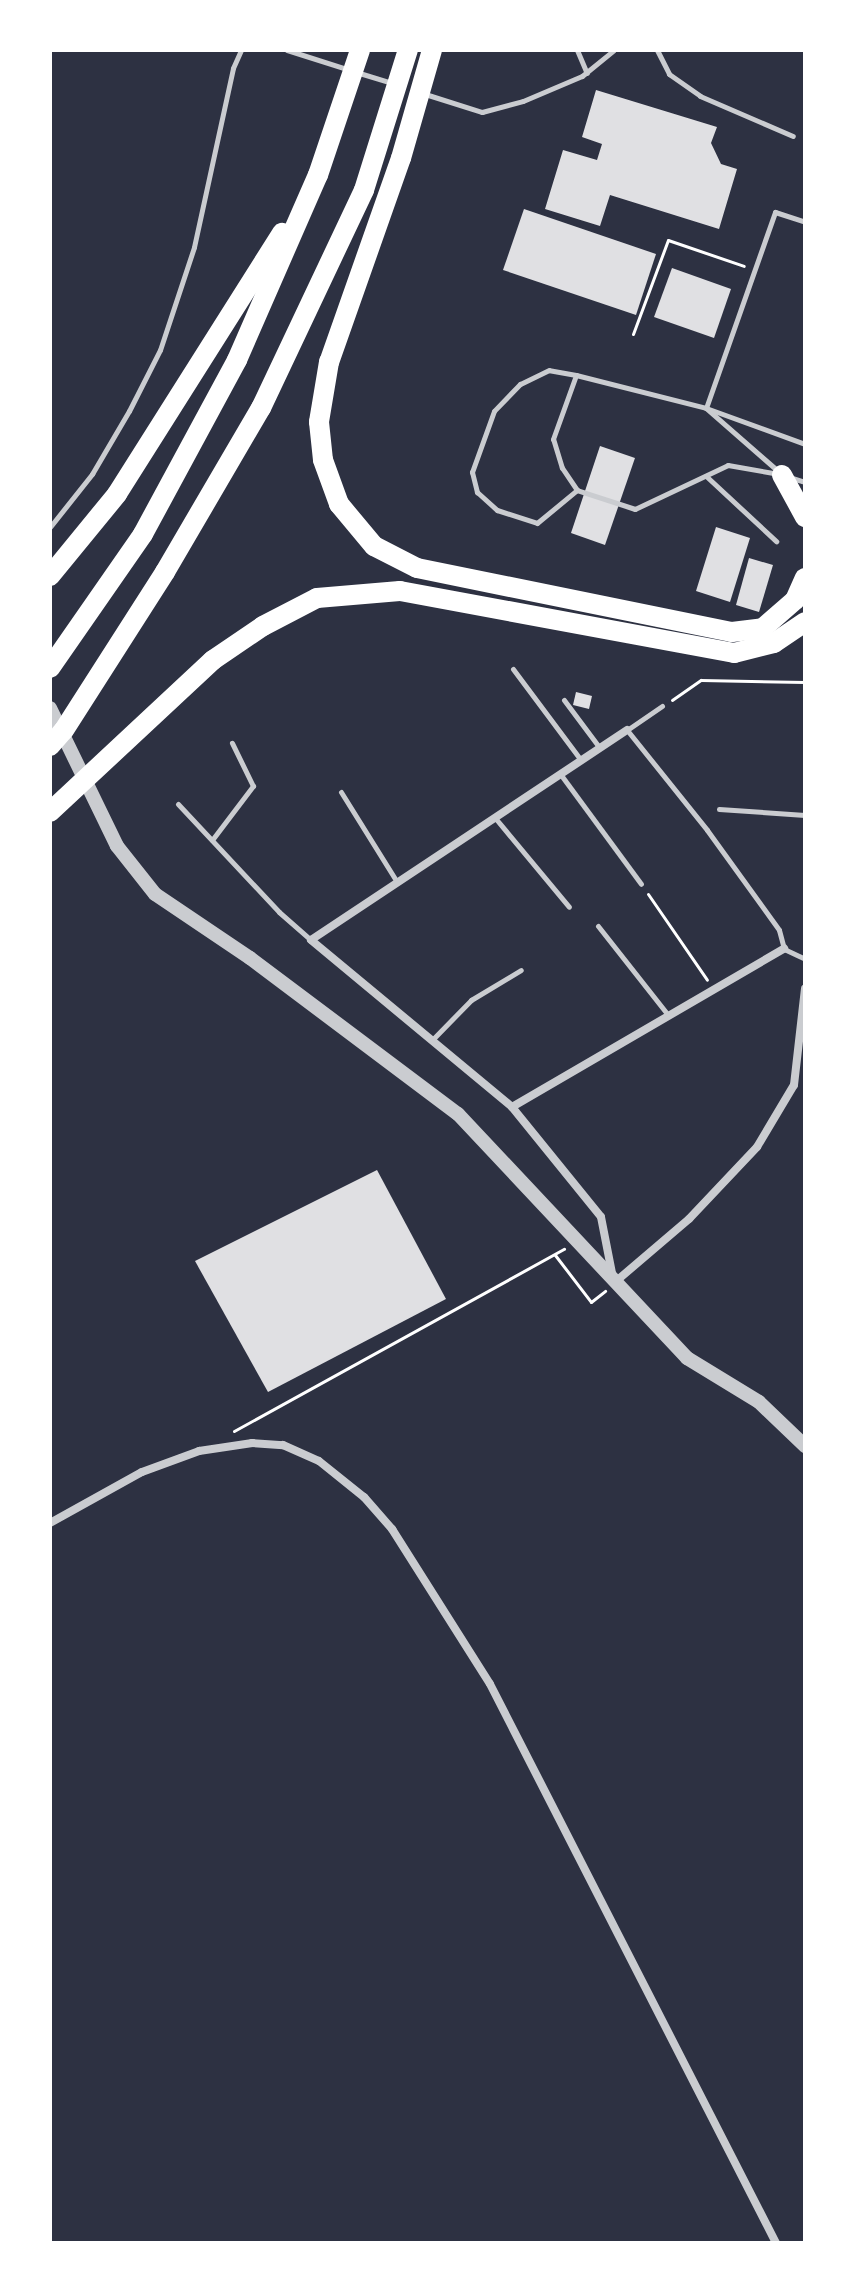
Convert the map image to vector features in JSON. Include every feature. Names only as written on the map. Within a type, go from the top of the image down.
[{"type":"highway","points":[[50,668],[143,534],[237,360],[318,175],[360,50]]},
{"type":"highway","points":[[50,746],[64,730],[165,572],[261,408],[364,190],[408,50]]},
{"type":"highway","points":[[432,50],[401,158],[329,362],[319,422],[323,460],[339,504],[374,546],[417,568],[732,632],[763,628],[795,600],[805,578]]},
{"type":"highway","points":[[50,576],[117,494],[318,175]]},
{"type":"highway","points":[[782,475],[805,517]]},
{"type":"highway","points":[[50,812],[213,660],[263,626],[317,598],[400,591],[734,653],[774,643],[805,622]]},
{"type":"street","points":[[50,708],[117,846],[155,894],[273,975],[458,1114],[687,1358],[759,1402],[805,1446]]},
{"type":"street","points":[[614,1283],[601,1217],[512,1107],[311,940],[627,730]]},
{"type":"street","points":[[512,1107],[784,949]]},
{"type":"street","points":[[614,1283],[689,1219],[757,1147],[794,1085],[805,989]]},
{"type":"street","points":[[50,1523],[142,1472],[199,1451],[252,1443],[283,1445],[319,1461],[364,1497],[392,1529],[490,1684],[776,2243]]},
{"type":"lane","points":[[50,527],[92,474],[160,350],[194,247],[233,68],[241,50]]},
{"type":"lane","points":[[287,50],[482,112],[523,101],[587,73],[614,50]]},
{"type":"lane","points":[[577,50],[587,73]]},
{"type":"lane","points":[[657,50],[669,74],[700,96],[793,136]]},
{"type":"lane","points":[[706,408],[775,212],[805,222]]},
{"type":"lane","points":[[577,490],[537,523],[497,510],[477,492],[472,472],[494,411],[520,384],[549,370],[706,408],[805,444]]},
{"type":"lane","points":[[576,375],[553,439],[562,468],[577,490],[635,509],[728,465],[805,482]]},
{"type":"lane","points":[[706,408],[782,475]]},
{"type":"lane","points":[[706,476],[776,541]]},
{"type":"lane","points":[[513,669],[580,759]]},
{"type":"lane","points":[[564,700],[599,747]]},
{"type":"lane","points":[[662,706],[627,730],[707,830],[770,917],[779,930],[784,949],[805,959]]},
{"type":"lane","points":[[212,840],[253,786],[232,743]]},
{"type":"lane","points":[[561,775],[641,884]]},
{"type":"lane","points":[[341,792],[397,882]]},
{"type":"lane","points":[[178,804],[279,912],[311,940]]},
{"type":"lane","points":[[719,809],[805,815]]},
{"type":"lane","points":[[496,819],[569,907]]},
{"type":"lane","points":[[598,926],[668,1015]]},
{"type":"lane","points":[[432,1040],[471,1000],[521,970]]},
{"type":"path","points":[[633,334],[668,240],[756,271]]},
{"type":"path","points":[[662,706],[701,680],[805,682]]},
{"type":"path","points":[[641,884],[713,990]]},
{"type":"path","points":[[226,1436],[577,1241]]},
{"type":"path","points":[[554,1254],[591,1302],[614,1283]]},
{"type":"building","points":[[596,90],[717,127],[711,143],[721,164],[737,169],[719,229],[610,195],[600,226],[545,209],[563,150],[597,160],[602,144],[582,137]]},
{"type":"building","points":[[524,209],[656,254],[636,315],[503,270]]},
{"type":"building","points":[[672,268],[731,289],[714,338],[654,317]]},
{"type":"building","points":[[600,446],[635,458],[605,545],[571,533]]},
{"type":"building","points":[[716,527],[750,538],[730,602],[696,591]]},
{"type":"building","points":[[749,558],[773,565],[759,612],[736,605]]},
{"type":"building","points":[[576,692],[592,696],[589,709],[573,705]]},
{"type":"building","points":[[377,1170],[446,1299],[268,1392],[195,1261]]}]
